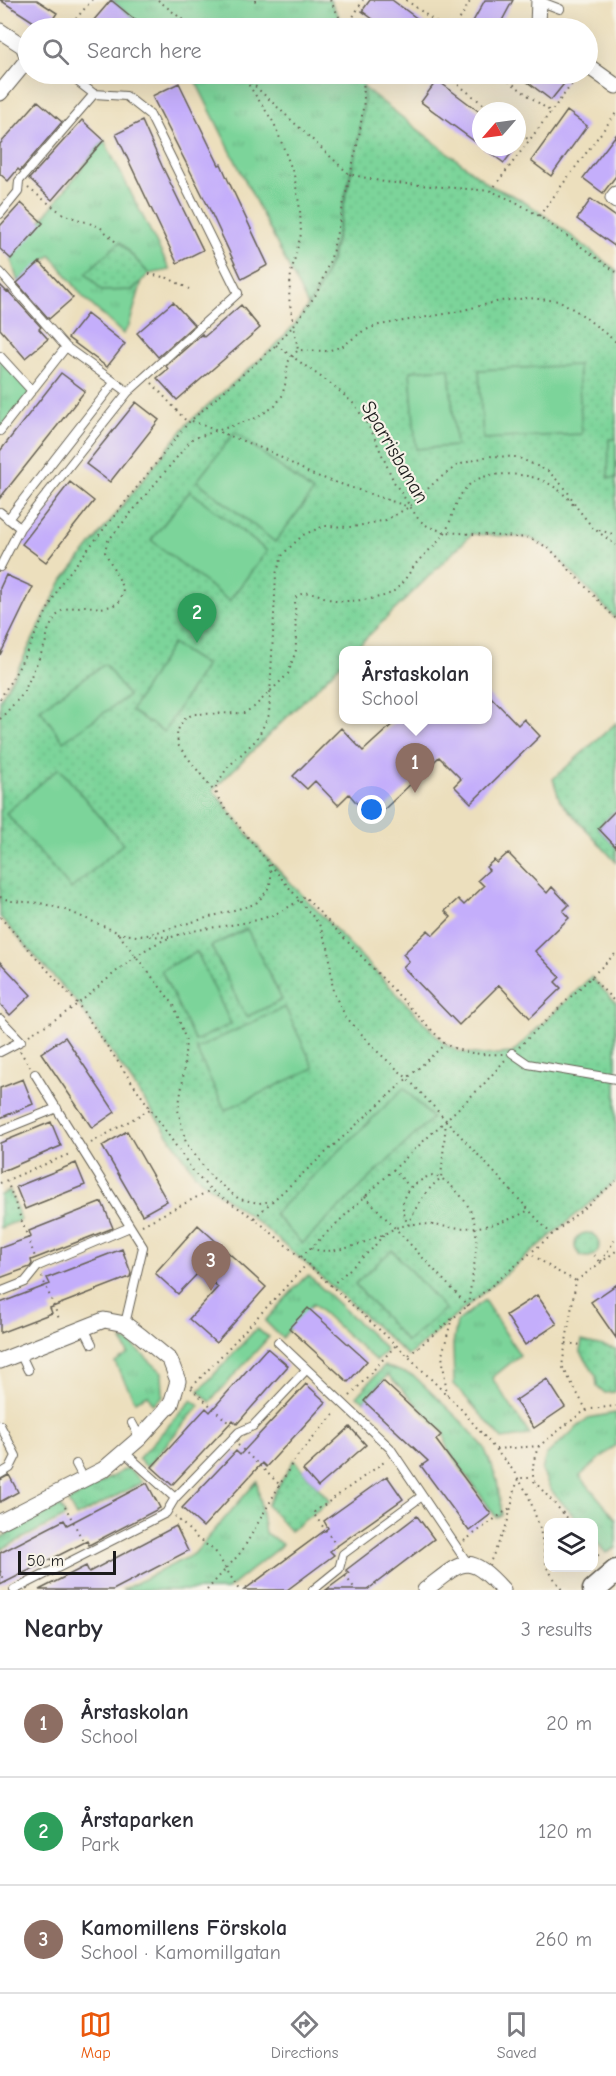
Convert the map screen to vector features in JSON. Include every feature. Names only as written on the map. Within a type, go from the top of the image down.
[{"type":"main road","points":[[594,1590],[610,1566]]},
{"type":"street","points":[[538,18],[539,0]]},
{"type":"street","points":[[0,31],[18,43]]},
{"type":"street","points":[[0,93],[18,70]]},
{"type":"street","points":[[598,73],[616,86]]},
{"type":"street","points":[[616,194],[613,198],[616,201]]},
{"type":"street","points":[[0,1361],[104,1320],[125,1324],[170,1360],[178,1381],[171,1404],[140,1438],[104,1468],[0,1522]]},
{"type":"street","points":[[425,1590],[453,1569],[468,1564],[487,1572],[503,1590]]},
{"type":"lane","points":[[539,0],[560,9]]},
{"type":"lane","points":[[0,567],[20,528],[128,392],[238,293],[150,115],[126,96],[94,94],[81,84]]},
{"type":"lane","points":[[0,214],[18,192],[19,180],[94,94]]},
{"type":"lane","points":[[0,272],[66,347],[128,392]]},
{"type":"lane","points":[[0,431],[66,347]]},
{"type":"lane","points":[[0,356],[32,391]]},
{"type":"lane","points":[[8,519],[114,383]]},
{"type":"lane","points":[[0,512],[20,528]]},
{"type":"lane","points":[[0,1019],[18,1042],[0,1052]]},
{"type":"lane","points":[[512,1053],[528,1064],[616,1079]]},
{"type":"lane","points":[[35,1074],[143,1247],[125,1324]]},
{"type":"lane","points":[[0,1131],[57,1108]]},
{"type":"lane","points":[[0,1292],[25,1282],[38,1266],[131,1228]]},
{"type":"lane","points":[[84,1328],[92,1344]]},
{"type":"lane","points":[[278,1342],[390,1448],[468,1564]]},
{"type":"lane","points":[[20,1353],[28,1370]]},
{"type":"lane","points":[[12,1590],[166,1513],[176,1498],[232,1439],[239,1432],[253,1426],[306,1370]]},
{"type":"lane","points":[[132,1423],[140,1438]]},
{"type":"lane","points":[[0,1425],[3,1436],[16,1456],[10,1468],[0,1474]]},
{"type":"lane","points":[[124,1452],[176,1498]]},
{"type":"lane","points":[[76,1464],[84,1479]]},
{"type":"lane","points":[[312,1590],[339,1569],[343,1554],[422,1496]]},
{"type":"path","points":[[77,18],[92,0]]},
{"type":"path","points":[[158,0],[180,18]]},
{"type":"path","points":[[330,0],[340,18]]},
{"type":"path","points":[[353,18],[363,0]]},
{"type":"path","points":[[406,0],[430,18]]},
{"type":"path","points":[[460,18],[471,0]]},
{"type":"path","points":[[0,719],[23,694],[55,617],[64,609],[85,606],[101,608],[119,602],[123,591],[105,552],[107,542],[192,439],[216,429],[256,418],[275,406],[282,396],[288,362],[298,350],[289,298],[301,226],[300,208],[294,175],[274,123],[249,84]]},
{"type":"path","points":[[253,84],[349,174],[384,183],[491,191],[539,216],[616,272]]},
{"type":"path","points":[[0,699],[19,667],[61,583],[190,422],[276,345],[317,293],[332,258],[358,137],[364,101],[363,84]]},
{"type":"path","points":[[457,84],[480,102]]},
{"type":"path","points":[[513,84],[551,112]]},
{"type":"path","points":[[491,191],[572,84]]},
{"type":"path","points":[[539,216],[616,113]]},
{"type":"path","points":[[526,138],[530,141]]},
{"type":"path","points":[[19,180],[63,214],[100,227],[118,244]]},
{"type":"path","points":[[149,274],[168,278],[189,289]]},
{"type":"path","points":[[298,350],[327,351],[343,346],[363,331],[379,325],[451,313],[500,301],[528,298],[560,301],[581,314],[616,342]]},
{"type":"path","name":"Sparrisbanan","points":[[276,345],[335,387],[355,405],[372,432],[394,482],[409,507],[424,524],[445,532],[530,538],[550,549],[616,619]]},
{"type":"path","points":[[146,376],[190,422],[216,429],[271,452],[311,474],[409,507]]},
{"type":"path","points":[[217,795],[216,786],[227,768],[257,739],[268,715],[276,574],[283,554],[303,536],[324,526],[352,527],[386,520],[409,507],[436,481],[458,465],[488,456],[517,457],[548,471],[566,489],[578,510]]},
{"type":"path","points":[[552,1235],[408,1079],[378,1052],[346,1017],[333,992],[329,950],[319,924],[178,745],[177,732],[183,720],[193,714],[244,713],[288,674],[296,650],[295,598],[301,593],[311,592],[336,601],[381,597],[393,592],[419,559],[430,551],[445,532],[462,492],[474,481],[491,474],[533,476],[559,491],[593,528],[616,535]]},
{"type":"path","points":[[597,529],[616,545]]},
{"type":"path","points":[[0,897],[11,901],[40,903],[66,910],[117,933],[147,935],[255,904],[266,894],[272,882],[271,870],[264,856]]},
{"type":"path","points":[[35,1074],[18,1042],[78,1004],[137,956],[170,938],[264,919],[283,911],[304,896],[445,1044],[460,1052],[484,1055],[512,1053]]},
{"type":"path","points":[[0,917],[78,1004],[183,1157],[211,1190],[254,1218],[301,1258],[408,1356],[447,1395],[495,1449],[528,1494],[540,1529],[547,1568],[562,1590]]},
{"type":"path","points":[[117,933],[174,1005],[186,1041],[178,1110],[186,1143],[212,1178],[239,1199],[259,1203],[273,1201]]},
{"type":"path","points":[[147,935],[170,938]]},
{"type":"path","points":[[301,1258],[483,1085],[512,1053],[616,953]]},
{"type":"path","points":[[591,977],[616,1004]]},
{"type":"path","points":[[254,1218],[445,1044]]},
{"type":"path","points":[[0,1183],[82,1148],[150,1108]]},
{"type":"path","points":[[408,1225],[415,1208],[428,1189],[441,1178],[446,1120]]},
{"type":"path","points":[[393,1169],[410,1187]]},
{"type":"path","points":[[408,1225],[401,1209],[407,1191],[431,1174],[441,1178],[468,1204],[477,1228],[477,1255],[468,1306]]},
{"type":"path","points":[[408,1356],[616,1181]]},
{"type":"path","points":[[131,1228],[211,1190]]},
{"type":"path","points":[[365,1196],[468,1306]]},
{"type":"path","points":[[311,1248],[321,1252],[340,1250],[384,1234],[396,1227],[420,1222],[449,1227],[477,1228],[509,1221],[529,1210]]},
{"type":"path","points":[[331,1286],[372,1249],[384,1234]]},
{"type":"path","points":[[600,1263],[616,1238]]},
{"type":"path","points":[[586,1411],[562,1366],[576,1281],[616,1251]]},
{"type":"path","points":[[532,1254],[553,1269],[576,1281]]},
{"type":"path","points":[[594,1255],[600,1263]]},
{"type":"path","points":[[171,1404],[204,1376],[307,1264]]},
{"type":"path","points":[[447,1395],[442,1355],[452,1318]]},
{"type":"path","points":[[566,1343],[581,1345]]},
{"type":"path","points":[[207,1590],[242,1551],[294,1460],[396,1346]]},
{"type":"path","points":[[191,1388],[239,1432]]},
{"type":"path","points":[[568,1518],[533,1478],[539,1446],[580,1414],[616,1406]]},
{"type":"path","points":[[232,1439],[279,1484]]},
{"type":"path","points":[[495,1449],[539,1446]]},
{"type":"path","points":[[343,1554],[313,1513],[395,1455]]},
{"type":"path","points":[[518,1478],[533,1478]]},
{"type":"path","points":[[487,1572],[507,1524],[518,1478]]},
{"type":"path","points":[[58,1492],[89,1552]]},
{"type":"path","points":[[169,1508],[182,1523],[215,1551],[239,1590]]},
{"type":"path","points":[[456,1547],[511,1508]]},
{"type":"path","points":[[598,1554],[610,1566]]},
{"type":"path","points":[[339,1569],[356,1590]]},
{"type":"path","points":[[0,1571],[12,1590]]},
{"type":"green space","points":[[111,0],[330,0],[340,18],[133,18]]},
{"type":"green space","points":[[197,84],[363,84],[364,101],[359,137],[331,258],[317,293],[308,306]]},
{"type":"green space","points":[[363,87],[491,186],[539,211],[616,270],[616,619],[550,549],[530,538],[472,534],[358,646],[339,646],[339,666],[213,790],[265,856],[445,1044],[460,1052],[484,1055],[512,1053],[591,977],[616,1003],[616,1181],[408,1356],[280,1241],[196,1175],[78,1004],[0,917],[0,699],[19,667],[61,583],[188,423],[276,345],[317,293],[332,258],[359,137],[364,101]]},
{"type":"green space","points":[[104,140],[170,270],[149,274],[120,242],[132,290],[142,281],[129,326],[123,334],[84,298],[51,255],[18,282],[11,259]]},
{"type":"green space","points":[[120,242],[149,274],[132,290],[102,291],[86,273]]},
{"type":"green space","points":[[0,356],[32,391],[0,431]]},
{"type":"green space","points":[[578,365],[582,434],[483,439],[479,370]]},
{"type":"green space","points":[[449,368],[456,446],[416,449],[410,371]]},
{"type":"green space","points":[[235,432],[313,492],[275,542],[197,481]]},
{"type":"green space","points":[[609,439],[616,439],[616,478],[608,478]]},
{"type":"green space","points":[[190,491],[267,551],[229,601],[151,540]]},
{"type":"green space","points":[[172,644],[206,665],[164,732],[131,711]]},
{"type":"green space","points":[[105,664],[128,696],[63,741],[40,709]]},
{"type":"green space","points":[[616,723],[616,810],[598,828],[616,847],[616,862],[560,801],[553,779]]},
{"type":"green space","points":[[59,768],[123,844],[71,889],[6,813]]},
{"type":"green space","points":[[247,929],[282,1000],[246,1017],[211,946]]},
{"type":"green space","points":[[197,952],[231,1024],[195,1041],[161,970]]},
{"type":"green space","points":[[285,1007],[314,1068],[225,1110],[196,1049]]},
{"type":"green space","points":[[404,1088],[432,1118],[302,1244],[274,1214]]},
{"type":"green space","points":[[10,1191],[21,1220],[0,1228],[0,1195]]},
{"type":"green space","points":[[587,1233],[596,1236],[599,1245],[596,1254],[587,1257],[578,1254],[575,1245],[578,1236]]},
{"type":"green space","points":[[392,1250],[445,1309],[407,1342],[355,1284]]},
{"type":"green space","points":[[309,1276],[382,1345],[386,1351],[376,1361],[313,1304],[282,1338],[265,1321],[303,1279]]},
{"type":"green space","points":[[484,1300],[520,1355],[492,1378],[530,1435],[502,1439],[454,1384],[453,1344],[457,1322]]},
{"type":"green space","points":[[256,1329],[269,1337],[210,1402],[199,1391]]},
{"type":"green space","points":[[122,1340],[130,1343],[162,1372],[163,1396],[153,1404],[148,1395],[135,1401],[115,1363],[128,1354]]},
{"type":"green space","points":[[582,1341],[616,1349],[615,1392],[605,1393],[597,1386],[596,1376],[580,1351]]},
{"type":"green space","points":[[384,1366],[414,1376],[464,1424],[484,1447],[497,1480],[502,1515],[496,1517],[447,1449],[445,1434],[388,1375],[364,1401],[357,1396]]},
{"type":"green space","points":[[192,1400],[199,1406],[147,1467],[138,1459]]},
{"type":"green space","points":[[616,1413],[616,1445],[580,1476],[616,1519],[616,1548],[606,1553],[598,1544],[598,1518],[576,1518],[551,1490],[542,1471],[546,1455],[588,1418]]},
{"type":"green space","points":[[294,1460],[330,1501],[290,1531],[267,1505]]},
{"type":"green space","points":[[127,1468],[143,1482],[76,1517],[68,1502]]},
{"type":"green space","points":[[257,1481],[265,1533],[283,1544],[226,1590],[122,1590],[194,1554]]},
{"type":"green space","points":[[60,1506],[66,1516],[0,1550],[0,1538]]},
{"type":"building","points":[[0,0],[37,0],[57,13],[54,18],[28,18]]},
{"type":"building","points":[[111,0],[133,18],[96,18]]},
{"type":"building","points":[[370,0],[392,0],[416,18],[371,18],[362,11]]},
{"type":"building","points":[[485,0],[513,0],[503,18],[475,18]]},
{"type":"building","points":[[179,84],[219,165],[221,164],[268,265],[242,279],[152,96]]},
{"type":"building","points":[[434,84],[442,84],[472,106],[472,139],[421,102]]},
{"type":"building","points":[[530,84],[564,84],[551,100]]},
{"type":"building","points":[[38,101],[62,122],[20,171],[18,169],[8,181],[0,174],[0,144]]},
{"type":"building","points":[[567,111],[587,126],[551,176],[531,161]]},
{"type":"building","points":[[82,120],[104,140],[52,200],[29,179]]},
{"type":"building","points":[[142,121],[203,250],[177,263],[116,134]]},
{"type":"building","points":[[616,135],[616,176],[603,193],[583,178]]},
{"type":"building","points":[[494,156],[509,156],[504,163]]},
{"type":"building","points":[[591,199],[616,217],[616,247],[577,219]]},
{"type":"building","points":[[21,203],[43,223],[11,259],[0,249],[0,226]]},
{"type":"building","points":[[40,262],[73,298],[49,319],[17,283]]},
{"type":"building","points":[[0,285],[41,327],[39,329],[48,339],[25,358],[0,329]]},
{"type":"building","points":[[173,302],[194,325],[158,357],[137,333]]},
{"type":"building","points":[[241,305],[260,328],[177,400],[157,378],[168,369],[166,366],[202,334],[204,337]]},
{"type":"building","points":[[87,314],[125,344],[107,367],[68,338]]},
{"type":"building","points":[[61,373],[85,391],[0,498],[0,451]]},
{"type":"building","points":[[136,402],[159,420],[110,482],[86,464]]},
{"type":"building","points":[[70,482],[94,501],[46,562],[22,544]]},
{"type":"building","points":[[6,575],[33,587],[0,655],[0,588]]},
{"type":"building","points":[[492,698],[518,725],[524,719],[540,736],[471,803],[454,786],[461,779],[439,757],[372,821],[349,794],[338,805],[315,781],[307,789],[293,776],[341,728],[363,751],[393,724],[492,724]]},
{"type":"building","points":[[616,810],[616,847],[598,828]]},
{"type":"building","points":[[508,853],[547,893],[552,887],[569,905],[563,911],[569,918],[535,951],[560,977],[555,982],[561,988],[530,1018],[499,985],[459,1025],[403,967],[409,961],[403,954],[428,930],[433,935],[451,917],[445,911],[458,899],[464,905],[484,886],[478,880],[489,870],[486,867],[494,860],[497,863]]},
{"type":"building","points":[[0,962],[31,995],[10,1015],[0,1004]]},
{"type":"building","points":[[65,1037],[115,1112],[92,1128],[41,1053]]},
{"type":"building","points":[[23,1079],[33,1104],[0,1118],[0,1088]]},
{"type":"building","points":[[51,1122],[61,1146],[0,1172],[0,1143]]},
{"type":"building","points":[[127,1131],[167,1201],[142,1215],[102,1146]]},
{"type":"building","points":[[76,1163],[85,1185],[25,1209],[16,1187]]},
{"type":"building","points":[[102,1202],[113,1228],[31,1260],[30,1267],[0,1278],[0,1248],[31,1237],[29,1231]]},
{"type":"building","points":[[198,1225],[266,1287],[216,1343],[189,1319],[218,1287],[200,1271],[178,1294],[155,1273]]},
{"type":"building","points":[[122,1249],[131,1273],[130,1277],[50,1308],[52,1313],[0,1333],[0,1303],[50,1284],[47,1278]]},
{"type":"building","points":[[616,1285],[616,1338],[591,1302]]},
{"type":"building","points":[[537,1295],[557,1324],[525,1345],[506,1315]]},
{"type":"building","points":[[308,1308],[367,1361],[348,1382],[289,1328]]},
{"type":"building","points":[[267,1348],[288,1366],[237,1424],[233,1420],[172,1485],[152,1467],[206,1408],[210,1412]]},
{"type":"building","points":[[547,1379],[565,1407],[534,1428],[515,1401]]},
{"type":"building","points":[[383,1381],[441,1435],[436,1440],[491,1514],[469,1531],[421,1466],[428,1461],[364,1401]]},
{"type":"building","points":[[306,1384],[326,1402],[266,1467],[262,1463],[203,1527],[182,1508],[236,1451],[240,1455]]},
{"type":"building","points":[[350,1427],[366,1445],[318,1487],[303,1470]]},
{"type":"building","points":[[9,1475],[18,1492],[0,1502],[0,1480]]},
{"type":"building","points":[[387,1476],[403,1499],[330,1551],[334,1555],[287,1590],[244,1590],[328,1528],[324,1521]]},
{"type":"building","points":[[147,1483],[160,1508],[89,1545],[87,1541],[0,1585],[0,1553],[64,1520],[67,1525]]},
{"type":"building","points":[[417,1516],[434,1539],[367,1590],[326,1590],[349,1573],[346,1570]]},
{"type":"building","points":[[176,1526],[188,1551],[113,1590],[39,1590],[86,1566],[89,1572]]},
{"type":"place","name":"Årstaparken","points":[[197,643]]},
{"type":"place","name":"Årstaskolan","points":[[415,793]]},
{"type":"place","name":"Kamomillens Förskola","points":[[211,1291]]}]
